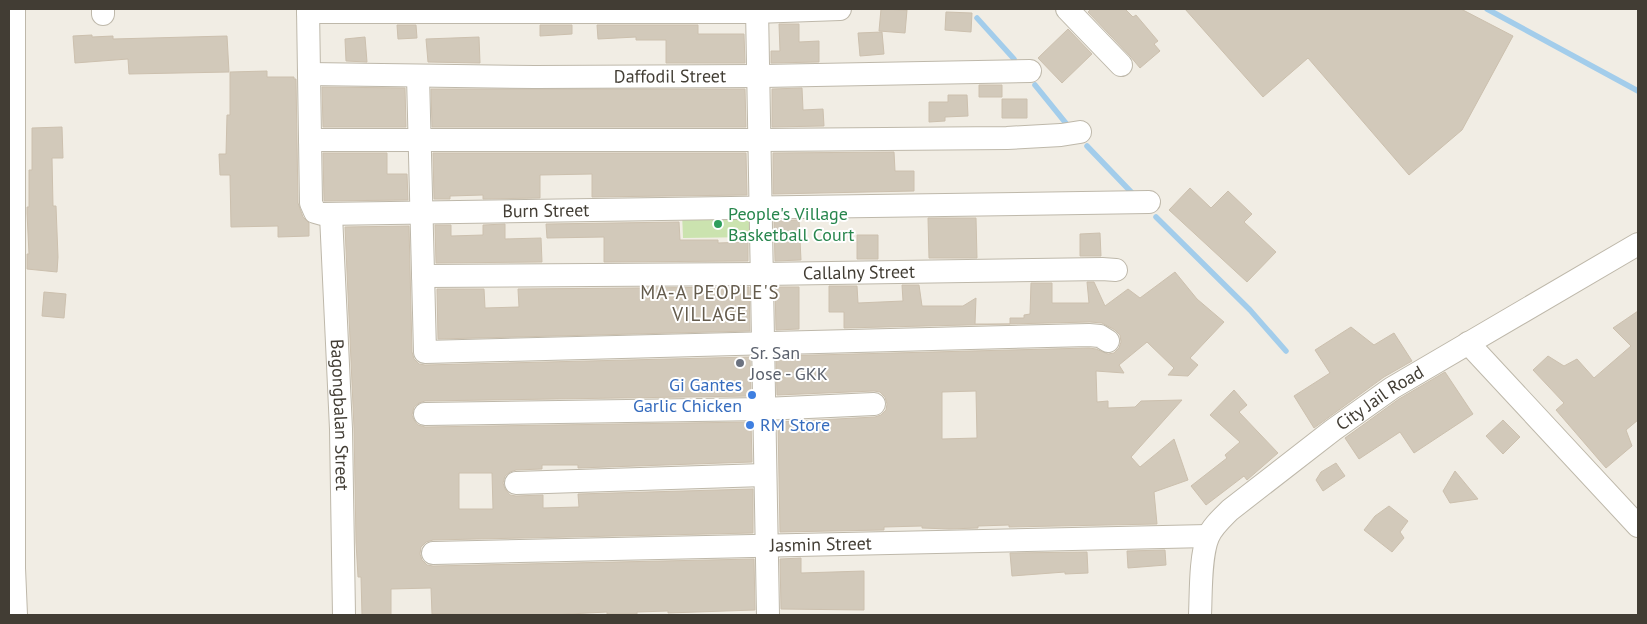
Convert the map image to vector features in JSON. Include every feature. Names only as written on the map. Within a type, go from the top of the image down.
[{"type":"street","points":[[14,9],[14,549],[16,615]]},
{"type":"street","points":[[331,215],[315,212],[312,208],[308,10],[840,9]]},
{"type":"street","points":[[1067,9],[1121,65]]},
{"type":"street","points":[[757,10],[768,615]]},
{"type":"street","name":"Daffodil Street","points":[[309,74],[535,77],[758,76],[1030,70]]},
{"type":"street","points":[[418,76],[425,352],[1089,335],[1100,336],[1108,341]]},
{"type":"street","points":[[310,140],[1007,138],[1080,132]]},
{"type":"street","name":"Burn Street","points":[[331,215],[1149,202]]},
{"type":"street","name":"Bagongbalan Street","points":[[331,215],[341,429],[344,615]]},
{"type":"street","name":"City Jail Road","points":[[1200,615],[1204,550],[1208,536],[1230,510],[1333,430],[1392,388],[1638,244]]},
{"type":"street","name":"Callalny Street","points":[[423,276],[1116,270]]},
{"type":"street","points":[[1468,343],[1638,526]]},
{"type":"street","points":[[426,414],[764,409],[874,404]]},
{"type":"street","points":[[516,483],[765,475]]},
{"type":"street","name":"Jasmin Street","points":[[433,554],[1208,536]]},
{"type":"green space","name":"People's Village Basketball Court","points":[[753,210],[753,237],[683,238],[682,212]]},
{"type":"building","points":[[881,9],[907,10],[905,33],[879,31]]},
{"type":"building","points":[[1091,9],[1125,9],[1133,17],[1136,15],[1158,41],[1154,44],[1160,51],[1140,68],[1088,12]]},
{"type":"building","points":[[1185,9],[1461,9],[1513,36],[1462,130],[1409,175],[1308,58],[1263,97]]},
{"type":"building","points":[[946,12],[972,13],[971,32],[945,30]]},
{"type":"building","points":[[779,24],[799,24],[799,42],[819,41],[819,62],[771,63],[771,51],[780,51]]},
{"type":"building","points":[[397,25],[416,25],[417,38],[398,39]]},
{"type":"building","points":[[540,25],[572,25],[572,34],[540,36]]},
{"type":"building","points":[[597,25],[698,25],[698,34],[744,34],[745,63],[666,63],[666,40],[636,40],[636,37],[598,39]]},
{"type":"building","points":[[1068,29],[1092,54],[1062,83],[1038,58]]},
{"type":"building","points":[[882,32],[884,54],[860,56],[858,33]]},
{"type":"building","points":[[92,35],[92,37],[113,36],[113,39],[227,36],[229,72],[129,74],[128,59],[75,63],[73,36]]},
{"type":"building","points":[[365,37],[367,62],[346,61],[345,39]]},
{"type":"building","points":[[479,37],[480,63],[428,62],[426,39]]},
{"type":"building","points":[[267,71],[267,77],[294,77],[296,79],[298,203],[303,217],[309,223],[309,236],[278,237],[278,226],[231,227],[230,175],[220,175],[219,154],[226,154],[227,115],[230,115],[230,72]]},
{"type":"building","points":[[979,85],[1002,85],[1002,97],[979,97]]},
{"type":"building","points":[[322,87],[405,88],[406,127],[323,127]]},
{"type":"building","points":[[802,88],[803,110],[823,109],[824,126],[772,127],[772,89]]},
{"type":"building","points":[[431,89],[745,89],[746,127],[432,127]]},
{"type":"building","points":[[948,95],[967,95],[968,116],[945,117],[945,121],[929,122],[929,102],[948,102]]},
{"type":"building","points":[[1002,99],[1027,99],[1027,118],[1002,118]]},
{"type":"building","points":[[62,127],[63,158],[52,158],[53,206],[56,206],[57,272],[27,269],[27,254],[29,254],[27,207],[29,207],[29,170],[32,170],[32,128]]},
{"type":"building","points":[[894,152],[895,171],[914,171],[914,191],[773,194],[773,153]]},
{"type":"building","points":[[323,153],[387,153],[387,174],[407,174],[408,200],[324,201]]},
{"type":"building","points":[[433,153],[746,153],[747,195],[592,197],[592,174],[540,175],[540,198],[483,199],[483,195],[450,196],[450,199],[434,199]]},
{"type":"building","points":[[1190,188],[1211,208],[1228,191],[1252,214],[1244,222],[1276,252],[1247,282],[1169,210]]},
{"type":"building","points":[[928,218],[976,218],[977,258],[929,258]]},
{"type":"building","points":[[799,220],[801,260],[775,261],[774,221]]},
{"type":"building","points":[[679,222],[680,240],[718,240],[718,243],[748,242],[748,261],[604,262],[604,237],[547,238],[546,224]]},
{"type":"building","points":[[505,224],[505,239],[541,238],[542,262],[436,263],[435,225],[451,225],[451,236],[483,235],[483,225]]},
{"type":"building","points":[[409,226],[412,352],[414,359],[419,364],[750,357],[751,396],[425,401],[414,407],[412,415],[418,425],[425,427],[751,422],[752,462],[578,468],[578,465],[542,465],[542,469],[510,472],[505,476],[503,483],[510,495],[543,495],[543,508],[579,507],[578,494],[753,489],[753,533],[433,540],[426,542],[421,547],[420,554],[422,560],[427,565],[754,559],[755,610],[668,613],[668,611],[637,612],[637,614],[607,614],[607,612],[550,615],[432,614],[431,588],[391,589],[391,615],[362,615],[361,577],[358,577],[356,542],[354,428],[345,227]],"holes":[[[459,473],[492,473],[493,509],[459,509]]]},
{"type":"building","points":[[1100,233],[1101,256],[1080,256],[1080,234]]},
{"type":"building","points":[[857,235],[878,235],[878,259],[857,259]]},
{"type":"building","points":[[1175,272],[1197,299],[1224,322],[1190,358],[1198,365],[1188,376],[1168,375],[1174,368],[1147,342],[1119,365],[1124,373],[1096,371],[1097,402],[1108,401],[1108,408],[1135,407],[1141,401],[1182,400],[1131,457],[1140,467],[1174,439],[1188,480],[1154,492],[1157,524],[1009,527],[1009,525],[949,529],[922,528],[922,526],[884,527],[884,530],[780,532],[778,422],[875,417],[881,415],[886,410],[887,404],[885,397],[880,392],[874,391],[777,395],[776,356],[1089,348],[1108,354],[1114,353],[1119,348],[1121,342],[1120,335],[1102,323],[1010,324],[1010,318],[1024,318],[1024,315],[1030,314],[1031,283],[1052,283],[1052,303],[1089,303],[1087,282],[1094,282],[1105,306],[1128,289],[1140,298]],"holes":[[[976,391],[977,438],[942,439],[942,392]]]},
{"type":"building","points":[[902,285],[919,285],[922,306],[963,306],[976,298],[975,324],[1008,324],[844,328],[844,312],[829,312],[829,286],[857,286],[858,303],[903,301]]},
{"type":"building","points":[[749,287],[750,331],[438,339],[437,289],[484,289],[485,308],[519,307],[518,289]]},
{"type":"building","points":[[775,287],[799,287],[799,329],[776,330]]},
{"type":"building","points":[[44,292],[66,294],[64,318],[42,316]]},
{"type":"building","points":[[1638,311],[1638,420],[1626,430],[1632,446],[1606,468],[1556,410],[1564,403],[1533,370],[1548,356],[1564,366],[1577,359],[1594,378],[1631,346],[1613,328]]},
{"type":"building","points":[[1351,327],[1374,345],[1394,333],[1412,361],[1384,377],[1314,428],[1294,396],[1330,373],[1315,350]]},
{"type":"building","points":[[1445,372],[1473,414],[1414,453],[1400,432],[1359,459],[1345,438],[1399,399]]},
{"type":"building","points":[[1234,390],[1247,405],[1239,412],[1278,453],[1247,480],[1244,476],[1206,505],[1191,486],[1227,458],[1225,455],[1240,442],[1210,415]]},
{"type":"building","points":[[1503,420],[1520,437],[1503,454],[1486,436]]},
{"type":"building","points":[[1336,463],[1345,476],[1323,491],[1316,480],[1321,472]]},
{"type":"building","points":[[1455,471],[1478,499],[1450,503],[1443,491]]},
{"type":"building","points":[[1389,506],[1408,521],[1400,532],[1404,538],[1392,552],[1364,530],[1375,516]]},
{"type":"building","points":[[1165,550],[1166,565],[1128,568],[1127,551]]},
{"type":"building","points":[[1087,552],[1088,573],[1065,574],[1065,572],[1012,576],[1010,553]]},
{"type":"building","points":[[801,558],[801,573],[864,571],[864,610],[781,609],[780,559]]},
{"type":"waterway","points":[[1487,9],[1638,91]]},
{"type":"waterway","points":[[977,18],[1014,59]]},
{"type":"waterway","points":[[1035,85],[1069,127]]},
{"type":"waterway","points":[[1087,146],[1134,195]]},
{"type":"waterway","points":[[1156,217],[1250,310],[1286,351]]},
{"type":"place","name":"People's Village Basketball Court","points":[[718,224]]},
{"type":"place","name":"Sr. San Jose - GKK","points":[[740,363]]},
{"type":"place","name":"Gi Gantes Garlic Chicken","points":[[752,395]]},
{"type":"place","name":"RM Store","points":[[750,425]]},
{"type":"district","name":"MA-A PEOPLE'S VILLAGE","points":[[710,303]]}]
